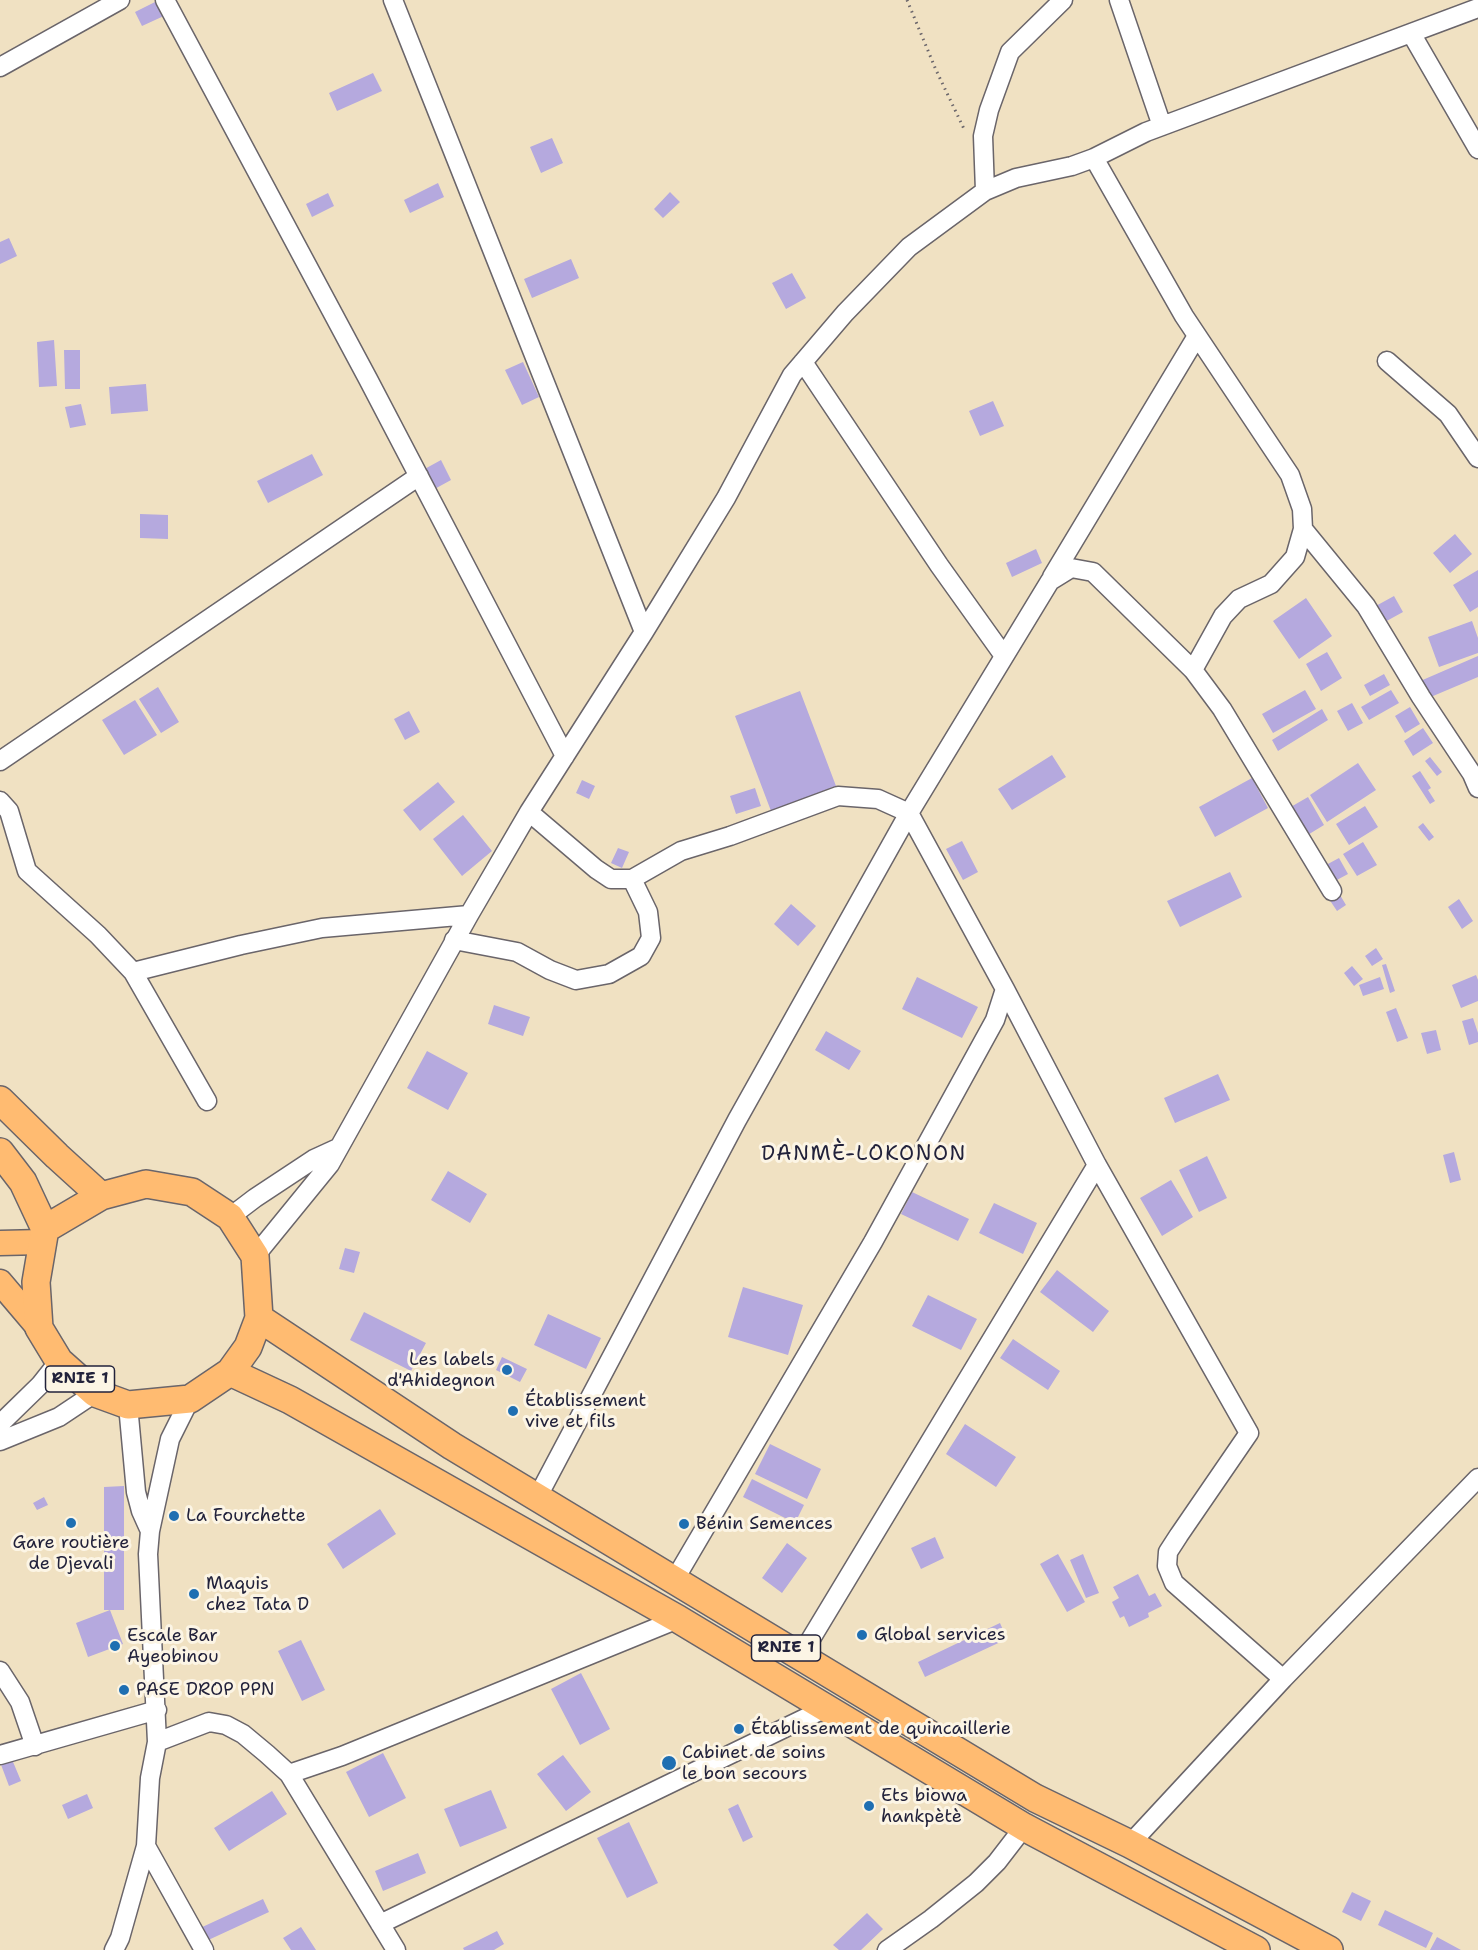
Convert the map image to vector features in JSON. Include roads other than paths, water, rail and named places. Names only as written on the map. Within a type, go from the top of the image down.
[{"type":"highway","points":[[0,1100],[101,1196]]},
{"type":"highway","points":[[0,1152],[23,1182],[44,1235]]},
{"type":"highway","name":"RNIE 1","points":[[146,1184],[192,1192],[230,1217],[255,1256],[259,1318],[248,1347],[230,1372],[190,1399],[128,1405],[95,1393],[59,1361],[39,1328],[36,1282],[44,1235],[101,1196],[146,1184]]},
{"type":"highway","name":"RNIE 1","points":[[259,1318],[452,1446],[1035,1798],[1130,1845],[1329,1950]]},
{"type":"highway","name":"RNIE 1","points":[[230,1372],[290,1400],[678,1618],[1024,1827],[1256,1950]]},
{"type":"main road","points":[[0,1243],[44,1235]]},
{"type":"main road","points":[[0,1281],[39,1328]]},
{"type":"street","points":[[0,67],[120,0]]},
{"type":"street","points":[[165,0],[419,476],[565,756]]},
{"type":"street","points":[[393,0],[644,632]]},
{"type":"street","points":[[985,191],[983,136],[989,110],[1010,52],[1063,0]]},
{"type":"street","points":[[1119,0],[1162,126]]},
{"type":"street","points":[[255,1256],[330,1164],[454,940],[529,812],[726,498],[792,375],[845,313],[909,247],[985,191],[1016,177],[1072,166],[1094,158],[1162,126],[1478,8]]},
{"type":"street","points":[[1411,33],[1478,148]]},
{"type":"street","points":[[1094,158],[1184,316],[1290,475],[1302,509],[1303,529],[1295,557],[1271,584],[1239,599],[1223,616],[1193,669]]},
{"type":"street","points":[[537,1498],[737,1120],[909,813],[1197,336]]},
{"type":"street","points":[[803,362],[939,565],[1004,656]]},
{"type":"street","points":[[1388,362],[1448,414],[1478,458]]},
{"type":"street","points":[[0,761],[419,476]]},
{"type":"street","points":[[1303,529],[1366,606],[1421,697],[1472,774],[1478,788]]},
{"type":"street","points":[[1050,581],[1071,568],[1093,572],[1193,669],[1222,709],[1332,891]]},
{"type":"street","points":[[529,812],[610,879],[632,879],[681,851],[730,836],[838,796],[878,799],[909,813],[1005,989],[1097,1166],[1249,1433],[1168,1552],[1167,1566],[1174,1583],[1283,1679]]},
{"type":"street","points":[[0,801],[9,811],[27,871],[98,935],[134,972],[207,1101]]},
{"type":"street","points":[[454,940],[517,952],[550,970],[576,980],[609,974],[641,957],[651,938],[648,912],[632,879]]},
{"type":"street","points":[[134,972],[241,945],[322,928],[469,915]]},
{"type":"street","points":[[675,1579],[873,1242],[995,1020],[1005,989]]},
{"type":"street","points":[[230,1217],[314,1159],[338,1148]]},
{"type":"street","points":[[800,1657],[1097,1166]]},
{"type":"street","points":[[0,1425],[40,1385],[59,1361]]},
{"type":"street","points":[[0,1441],[59,1417],[95,1393]]},
{"type":"street","points":[[114,1950],[120,1938],[146,1846],[150,1778],[157,1742],[157,1710],[151,1649],[152,1618],[148,1554],[150,1531],[170,1439],[190,1399]]},
{"type":"street","points":[[128,1405],[136,1492],[150,1531]]},
{"type":"street","points":[[1130,1845],[1283,1679],[1478,1478]]},
{"type":"street","points":[[289,1774],[342,1756],[678,1618]]},
{"type":"street","points":[[0,1671],[20,1702],[35,1746]]},
{"type":"street","points":[[380,1924],[826,1708]]},
{"type":"street","points":[[0,1755],[157,1710]]},
{"type":"street","points":[[157,1742],[209,1722],[225,1725],[243,1734],[289,1774],[396,1950]]},
{"type":"street","points":[[887,1950],[931,1919],[975,1883],[997,1862],[1024,1827]]},
{"type":"street","points":[[146,1846],[204,1950]]},
{"type":"place","name":"Les labels d'Ahidegnon","points":[[507,1370]]},
{"type":"place","name":"Établissement vive et fils","points":[[513,1411]]},
{"type":"place","name":"La Fourchette","points":[[174,1516]]},
{"type":"place","name":"Gare routière de Djevali","points":[[71,1523]]},
{"type":"place","name":"Bénin Semences","points":[[684,1524]]},
{"type":"place","name":"Maquis chez Tata D","points":[[194,1594]]},
{"type":"place","name":"Global services","points":[[862,1635]]},
{"type":"place","name":"Escale Bar Ayeobinou","points":[[115,1646]]},
{"type":"place","name":"PASE DROP PPN","points":[[124,1690]]},
{"type":"place","name":"Établissement de quincaillerie","points":[[739,1729]]},
{"type":"place","name":"Cabinet de soins le bon secours","points":[[669,1763]]},
{"type":"place","name":"Ets biowa hankpètè","points":[[869,1806]]},
{"type":"district","name":"DANMÈ-LOKONON","points":[[864,1155]]}]
